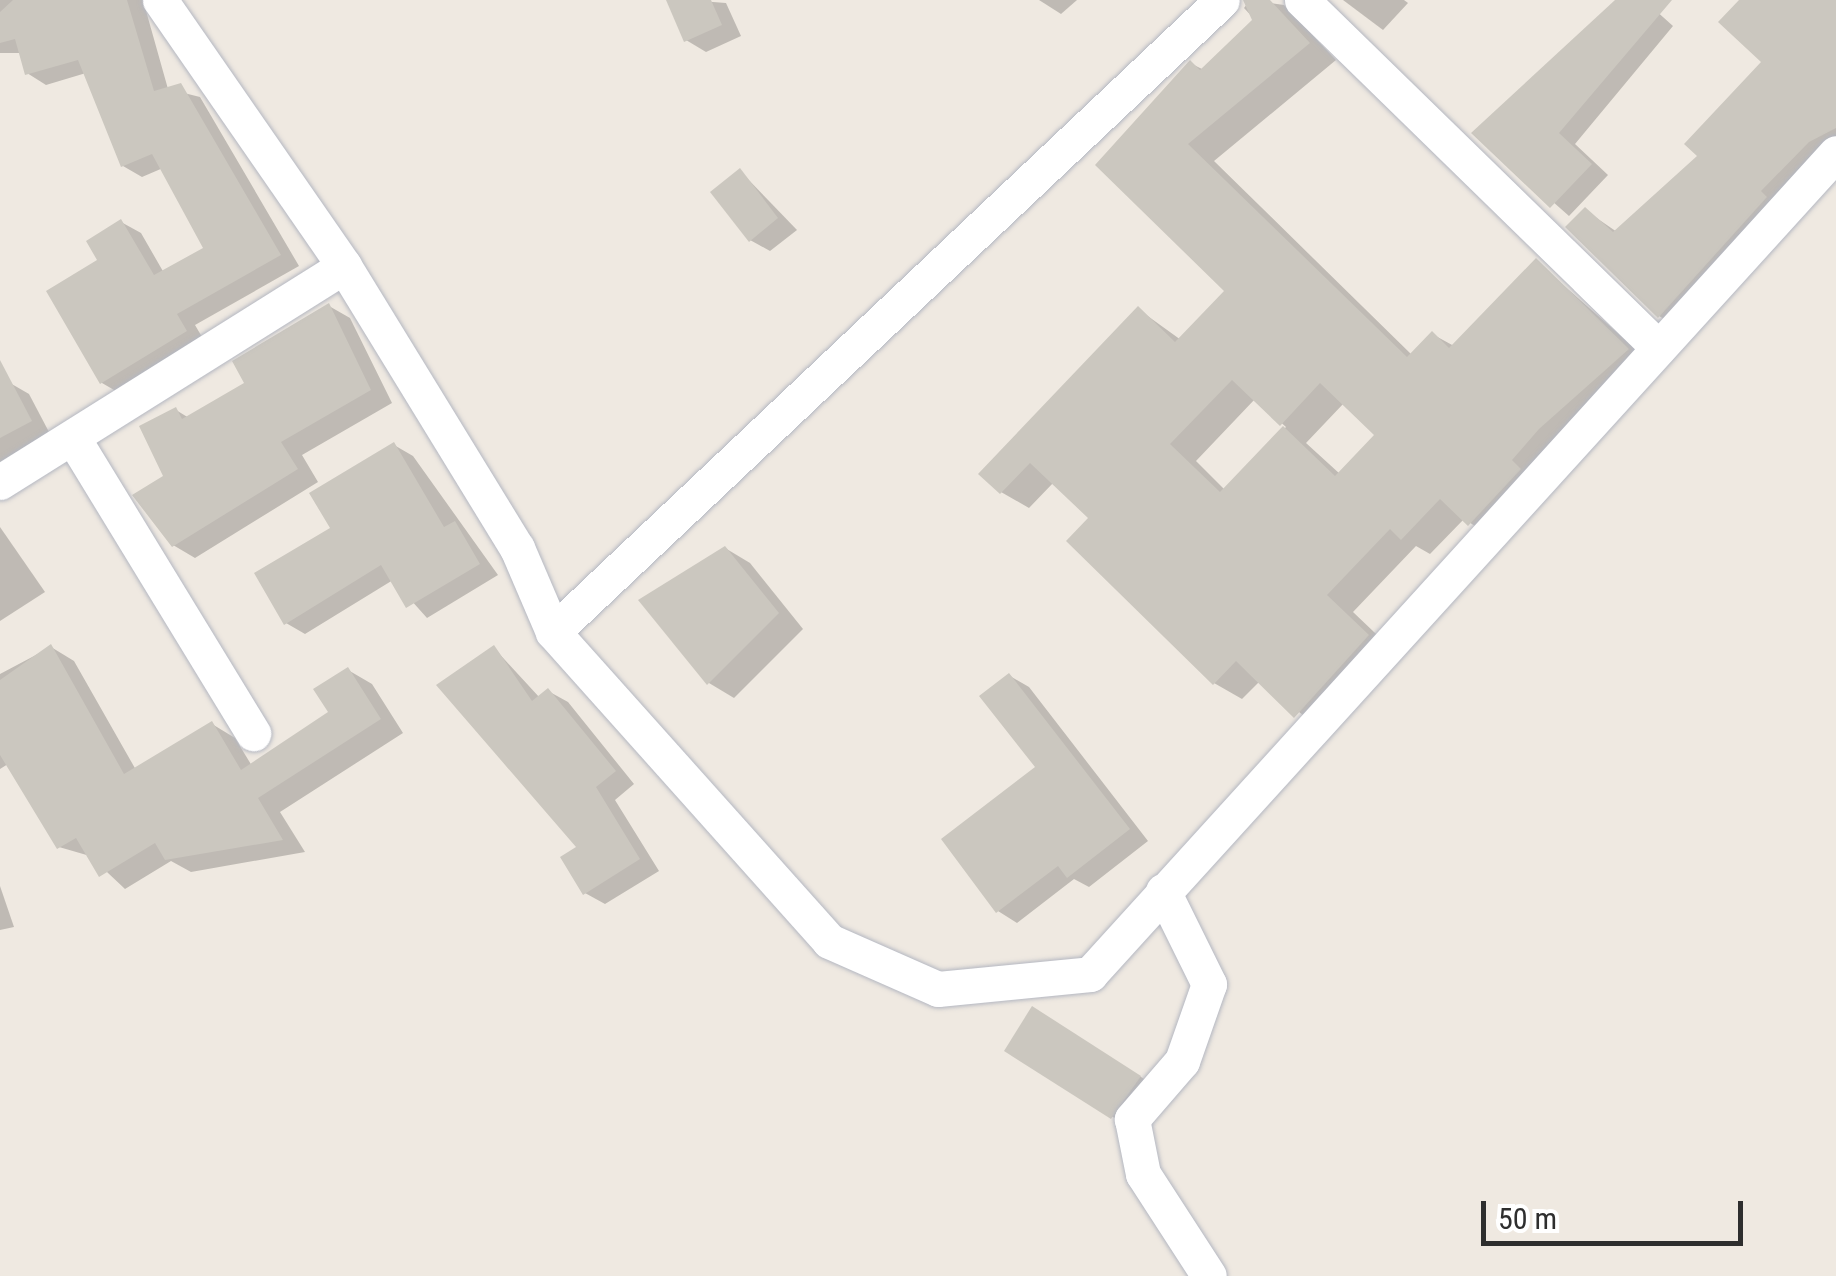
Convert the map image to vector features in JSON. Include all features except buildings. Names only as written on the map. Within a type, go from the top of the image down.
[{"type":"street","points":[[160,0],[344,266],[517,548],[553,632],[829,941],[938,990],[1090,974],[1836,153]]},
{"type":"street","points":[[553,632],[1222,0]]},
{"type":"street","points":[[1302,0],[1658,348]]},
{"type":"street","points":[[0,482],[344,266]]},
{"type":"street","points":[[73,438],[252,733]]},
{"type":"street","points":[[1162,891],[1208,984],[1182,1061],[1132,1119],[1143,1174],[1209,1276]]}]
